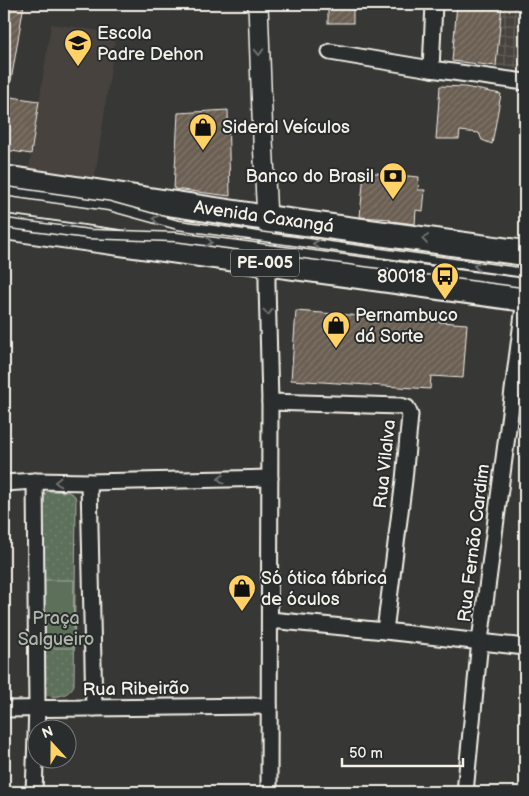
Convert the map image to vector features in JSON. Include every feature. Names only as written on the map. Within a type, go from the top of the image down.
[{"type":"main road","name":"Avenida Caxangá","points":[[4,178],[267,218],[525,254]]},
{"type":"main road","name":"PE-005","points":[[4,225],[525,299]]},
{"type":"street","points":[[258,4],[267,218],[270,402],[269,792]]},
{"type":"street","points":[[431,69],[434,4]]},
{"type":"street","points":[[330,52],[525,82]]},
{"type":"street","name":"Rua Fernão Cardim","points":[[465,792],[480,641],[525,299]]},
{"type":"street","name":"Rua Vilalva","points":[[270,402],[400,406],[408,408],[410,415],[385,631]]},
{"type":"street","points":[[4,483],[270,478]]},
{"type":"street","points":[[34,792],[37,708],[35,481]]},
{"type":"street","points":[[89,482],[94,708]]},
{"type":"street","points":[[270,620],[525,646]]},
{"type":"street","name":"Rua Ribeirão","points":[[4,709],[269,706]]},
{"type":"lane","points":[[4,191],[109,206],[178,225],[525,273]]},
{"type":"lane","points":[[4,225],[89,234],[176,237],[525,283]]},
{"type":"shaded area","points":[[502,4],[525,4],[525,70],[496,66]]},
{"type":"shaded area","name":"Escola Padre Dehon","points":[[51,24],[116,33],[95,177],[29,168]]},
{"type":"green space","name":"Praça Salgueiro","points":[[48,491],[69,492],[75,496],[76,501],[74,685],[68,693],[59,696],[50,696],[41,692],[42,496]]},
{"type":"green space","points":[[42,580],[74,580],[73,648],[41,648]]},
{"type":"building","points":[[4,4],[24,4],[11,81],[4,80]]},
{"type":"building","points":[[328,4],[353,4],[353,23],[328,23]]},
{"type":"building","points":[[457,4],[502,4],[496,66],[452,61]]},
{"type":"building","points":[[440,86],[465,87],[501,94],[492,144],[482,140],[479,133],[460,131],[459,139],[436,139]]},
{"type":"building","points":[[4,96],[39,101],[31,154],[5,150],[10,113],[4,112]]},
{"type":"building","name":"Sideral Veículos","points":[[228,110],[230,196],[174,189],[178,113]]},
{"type":"building","name":"Banco do Brasil","points":[[364,172],[419,177],[418,190],[425,190],[423,211],[416,210],[415,224],[390,221],[390,219],[360,217]]},
{"type":"building","points":[[296,311],[467,324],[463,378],[431,376],[430,389],[291,380]]},
{"type":"place","name":"Escola Padre Dehon","points":[[78,67]]},
{"type":"place","name":"Sideral Veículos","points":[[203,151]]},
{"type":"place","name":"Banco do Brasil","points":[[393,200]]},
{"type":"place","name":"80018","points":[[445,300]]},
{"type":"place","name":"Pernambuco dá Sorte","points":[[336,349]]},
{"type":"place","name":"Só ótica fábrica de óculos","points":[[242,612]]}]
